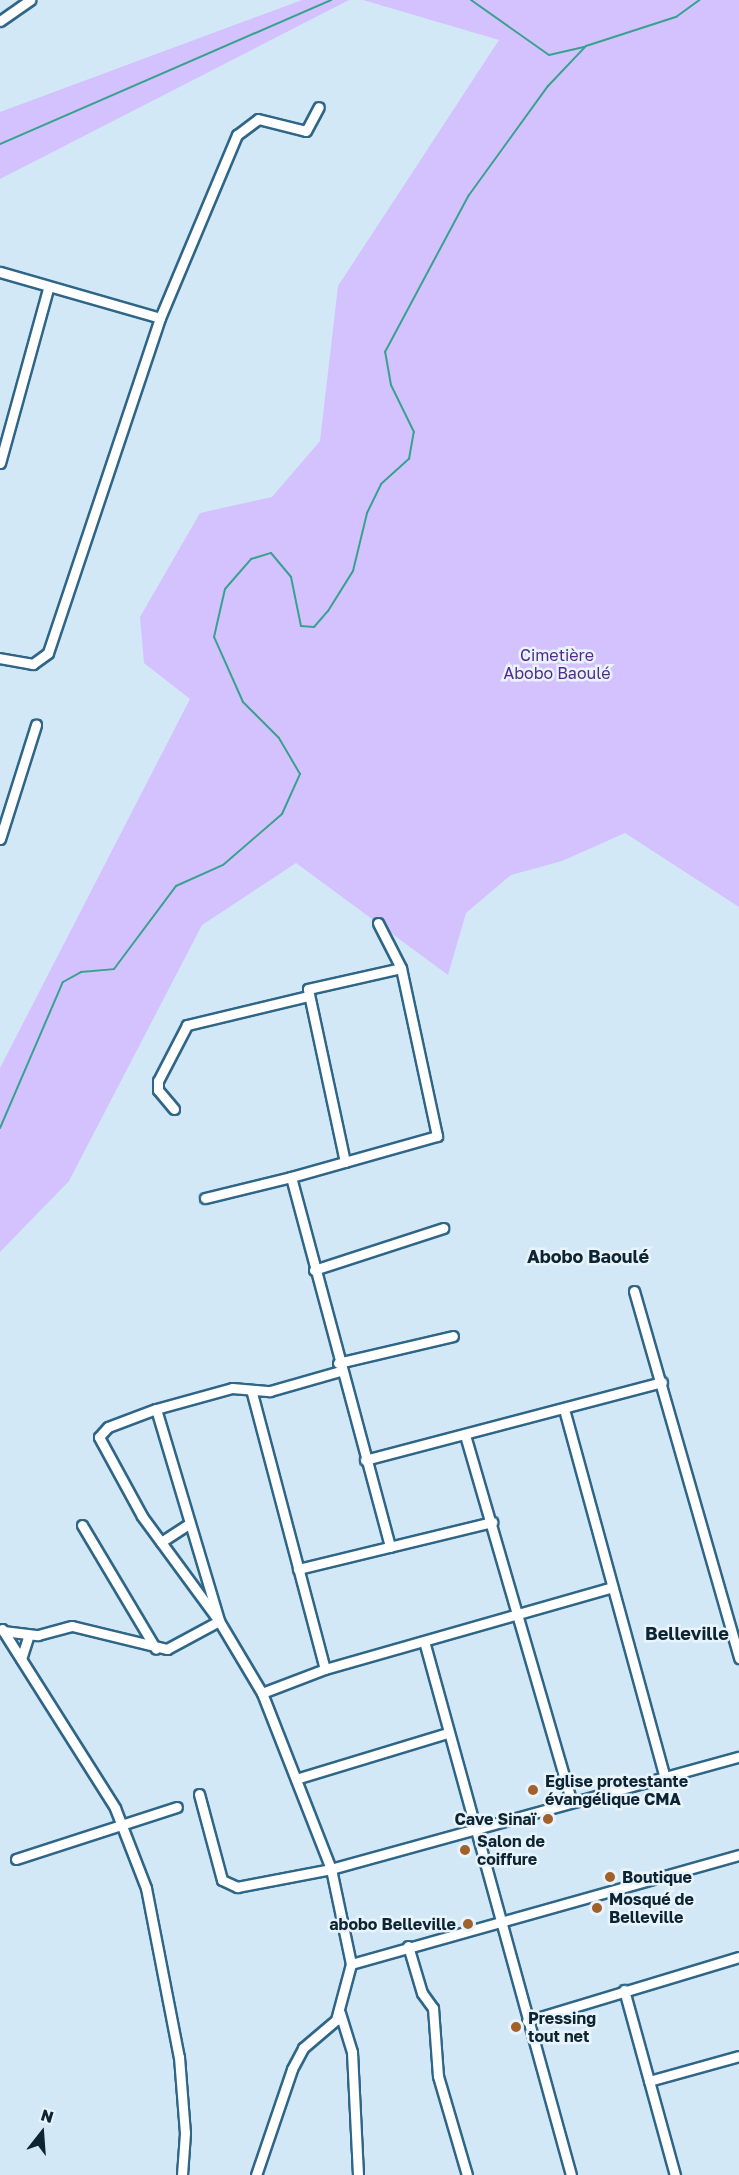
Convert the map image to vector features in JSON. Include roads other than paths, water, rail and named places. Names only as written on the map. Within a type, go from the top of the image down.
[{"type":"street","points":[[0,21],[26,1]]},
{"type":"street","points":[[0,658],[33,664],[48,653],[160,318],[237,135],[258,119],[306,131],[319,107]]},
{"type":"street","points":[[0,272],[48,289],[160,318]]},
{"type":"street","points":[[0,463],[48,289]]},
{"type":"street","points":[[0,839],[36,725]]},
{"type":"street","points":[[205,1198],[291,1177],[437,1136],[401,968],[378,923]]},
{"type":"street","points":[[345,1162],[308,989],[401,968]]},
{"type":"street","points":[[174,1109],[158,1090],[158,1081],[187,1025],[309,996]]},
{"type":"street","points":[[291,1177],[339,1367],[390,1547]]},
{"type":"street","points":[[314,1270],[442,1228]]},
{"type":"street","points":[[634,1291],[662,1382],[739,1658]]},
{"type":"street","points":[[358,2175],[352,2052],[340,2013],[351,1964],[331,1869],[262,1693],[219,1621],[161,1542],[99,1437],[108,1426],[156,1409],[232,1388],[252,1393],[453,1336]]},
{"type":"street","points":[[365,1460],[662,1382]]},
{"type":"street","points":[[252,1393],[325,1669]]},
{"type":"street","points":[[156,1409],[219,1621]]},
{"type":"street","points":[[564,1409],[664,1774]]},
{"type":"street","points":[[465,1435],[571,1799]]},
{"type":"street","points":[[298,1569],[492,1522]]},
{"type":"street","points":[[161,1542],[189,1524]]},
{"type":"street","points":[[82,1525],[156,1649]]},
{"type":"street","points":[[262,1693],[325,1669],[612,1587]]},
{"type":"street","points":[[2,1629],[29,1635],[72,1626],[156,1649],[178,1646],[219,1621]]},
{"type":"street","points":[[2,1629],[101,1783],[123,1828],[146,1888],[179,2057],[185,2133],[182,2175]]},
{"type":"street","points":[[21,1659],[29,1635]]},
{"type":"street","points":[[424,1641],[447,1733],[570,2174]]},
{"type":"street","points":[[296,1779],[447,1733]]},
{"type":"street","points":[[199,1794],[225,1885],[279,1882],[571,1799],[739,1757]]},
{"type":"street","points":[[16,1859],[123,1828],[177,1807]]},
{"type":"street","points":[[351,1964],[408,1946],[500,1924],[739,1855]]},
{"type":"street","points":[[408,1946],[422,1993],[433,2008],[438,2076],[467,2175]]},
{"type":"street","points":[[527,2021],[739,1957]]},
{"type":"street","points":[[624,1990],[675,2175]]},
{"type":"street","points":[[256,2175],[298,2055],[340,2013]]},
{"type":"street","points":[[649,2081],[739,2056]]},
{"type":"waterway","points":[[0,144],[331,0]]},
{"type":"waterway","points":[[471,0],[549,55],[585,47]]},
{"type":"waterway","points":[[0,1128],[63,982],[81,972],[114,969],[176,886],[223,865],[282,814],[300,774],[279,738],[243,702],[214,637],[225,589],[251,559],[271,553],[291,577],[301,626],[314,627],[328,611],[353,571],[367,513],[381,484],[409,459],[414,432],[391,385],[385,352],[469,195],[548,86],[586,46],[676,17],[699,0]]},
{"type":"place","name":"Eglise protestante évangélique CMA","points":[[533,1790]]},
{"type":"place","name":"Cave Sinaï","points":[[548,1819]]},
{"type":"place","name":"Salon de coiffure","points":[[465,1850]]},
{"type":"place","name":"Boutique","points":[[610,1877]]},
{"type":"place","name":"Mosqué de Belleville","points":[[597,1908]]},
{"type":"place","name":"abobo Belleville","points":[[468,1924]]},
{"type":"place","name":"Pressing tout net","points":[[516,2027]]},
{"type":"district","name":"Abobo Baoulé","points":[[588,1256]]},
{"type":"district","name":"Belleville","points":[[687,1633]]},
{"type":"park label","name":"Cimetière Abobo Baoulé","points":[[557,664]]}]
